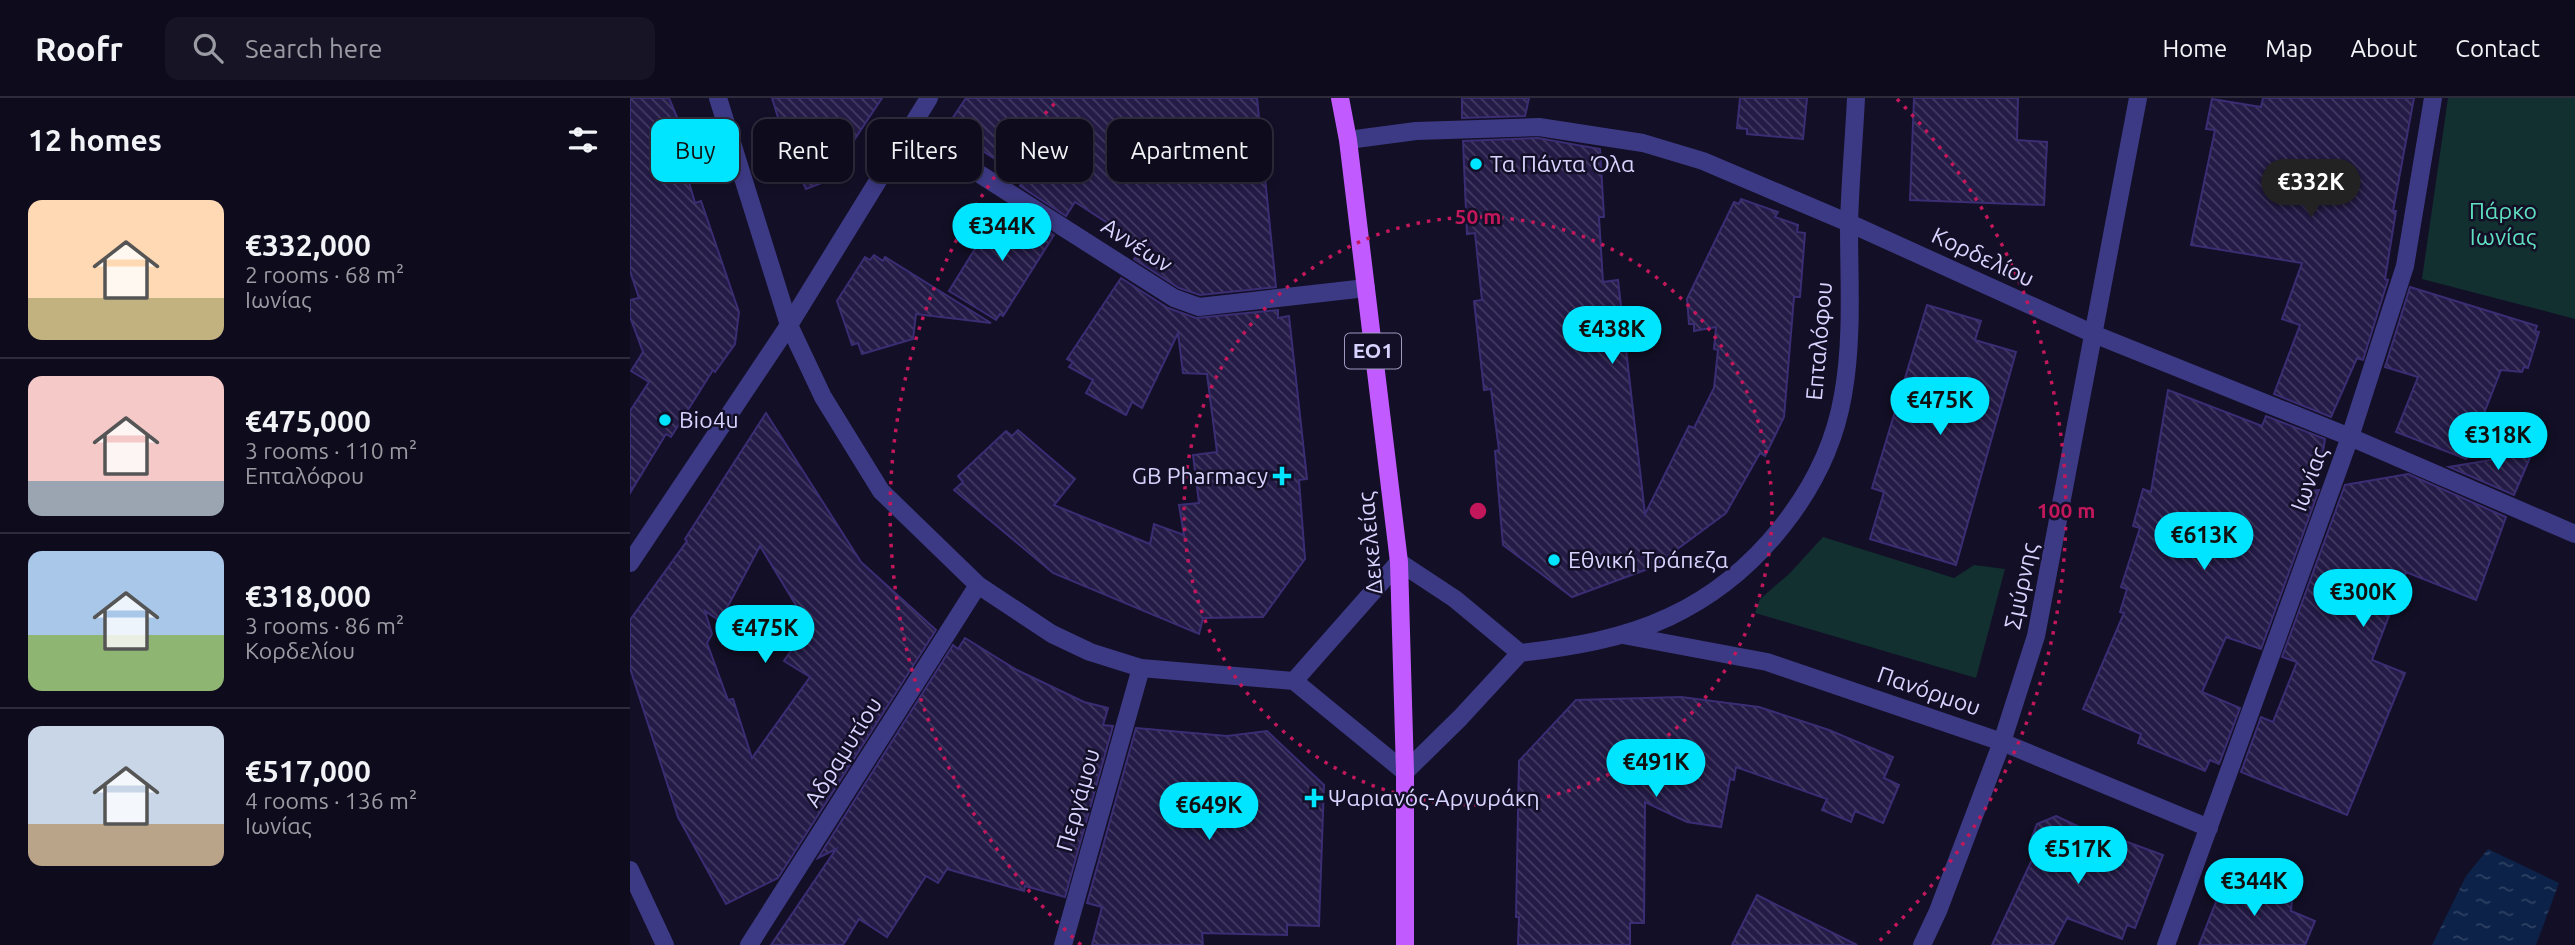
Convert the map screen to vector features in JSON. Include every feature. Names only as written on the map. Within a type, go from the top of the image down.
[{"type":"main road","name":"Δεκελείας","points":[[1340,98],[1348,139],[1399,562],[1405,772],[1405,945]]},
{"type":"main road","name":"Δεκελείας","points":[[1348,139],[1349,98]]},
{"type":"street","points":[[718,98],[789,325],[823,397],[852,449],[881,491],[978,585],[1052,634],[1090,652],[1141,668],[1294,681],[1405,772],[1520,653],[1455,599],[1399,562],[1294,681]]},
{"type":"street","points":[[915,119],[929,98]]},
{"type":"street","name":"Επταλόφου","points":[[1520,653],[1578,646],[1623,635],[1668,618],[1705,598],[1757,554],[1815,481],[1843,396],[1849,321],[1849,223],[1856,98]]},
{"type":"street","name":"Σμύρνης","points":[[1922,945],[1938,911],[2001,742],[2036,636],[2096,335],[2138,98]]},
{"type":"street","name":"Ιωνίας","points":[[2166,945],[2350,437],[2406,266],[2433,98]]},
{"type":"street","name":"Κορδελίου","points":[[1348,139],[1416,131],[1539,127],[1586,132],[1643,143],[1703,160],[2096,335],[2350,437],[2575,534]]},
{"type":"street","name":"Αννέων","points":[[982,176],[1174,298],[1199,307],[1366,288]]},
{"type":"street","points":[[630,563],[789,325],[877,182]]},
{"type":"street","name":"Αδραμυτίου","points":[[750,945],[978,585]]},
{"type":"street","name":"Πανόρμου","points":[[1623,635],[1767,662],[2001,742],[2209,828]]},
{"type":"street","name":"Περγάμου","points":[[1063,945],[1141,668]]},
{"type":"street","points":[[630,870],[665,945]]},
{"type":"green space","name":"Πάρκο Ιωνίας","points":[[2448,98],[2575,98],[2575,319],[2422,279]]},
{"type":"green space","points":[[1823,537],[1954,578],[1974,565],[2005,569],[1976,678],[1755,613],[1760,599],[1789,574]]},
{"type":"water","points":[[2488,849],[2559,883],[2536,945],[2432,945],[2466,876]]},
{"type":"building","points":[[630,98],[669,98],[678,119],[651,119],[651,182],[689,182],[695,203],[701,201],[739,312],[735,344],[715,372],[713,370],[671,437],[666,434],[630,493],[630,411],[649,382],[631,371],[643,352],[630,317],[630,300],[639,298],[630,271]]},
{"type":"building","points":[[772,98],[882,98],[853,142],[853,119],[778,119]]},
{"type":"building","points":[[966,98],[1257,98],[1259,119],[1107,119],[1107,182],[1265,182],[1276,287],[1200,295],[1179,288],[1134,259],[1143,246],[1075,202],[1066,216],[1020,186],[1022,182],[1093,182],[1093,119],[996,119],[996,160],[982,150],[982,119],[952,119]]},
{"type":"building","points":[[1462,98],[1529,98],[1525,116],[1462,118]]},
{"type":"building","points":[[1740,98],[1807,98],[1803,139],[1747,134],[1747,129],[1737,128]]},
{"type":"building","points":[[1914,98],[2018,98],[2017,140],[2047,142],[2044,205],[1910,200]]},
{"type":"building","points":[[2263,98],[2414,98],[2393,211],[2396,211],[2385,279],[2388,280],[2363,360],[2357,358],[2331,417],[2274,394],[2300,325],[2282,319],[2302,263],[2191,245],[2215,130],[2206,129],[2212,99],[2261,107]]},
{"type":"building","points":[[1538,138],[1600,149],[1604,217],[1599,217],[1603,282],[1618,280],[1645,514],[1689,426],[1694,428],[1714,388],[1718,350],[1714,349],[1716,327],[1694,331],[1694,324],[1689,324],[1687,299],[1734,202],[1739,204],[1741,199],[1778,212],[1775,217],[1798,225],[1797,232],[1805,233],[1800,297],[1794,297],[1784,417],[1765,456],[1760,453],[1726,513],[1653,567],[1572,597],[1503,545],[1495,451],[1499,450],[1491,389],[1484,390],[1474,301],[1482,300],[1475,233],[1467,234],[1463,141]]},
{"type":"building","points":[[803,182],[824,182],[806,189]]},
{"type":"building","points":[[1008,205],[1054,235],[1003,316],[1000,314],[996,320],[949,291],[986,231],[990,233]]},
{"type":"building","points":[[874,255],[883,261],[885,257],[991,323],[916,314],[913,339],[862,354],[858,343],[852,345],[837,301],[865,257],[870,260]]},
{"type":"building","points":[[1121,278],[1168,308],[1196,318],[1278,310],[1278,318],[1289,316],[1307,479],[1299,480],[1305,559],[1263,617],[1203,618],[1199,634],[1053,573],[954,490],[963,482],[958,476],[1006,431],[1012,436],[1018,430],[1075,479],[1054,505],[1150,544],[1154,524],[1184,535],[1179,505],[1199,503],[1193,455],[1217,452],[1207,374],[1183,373],[1178,333],[1142,408],[1132,402],[1126,415],[1086,393],[1093,380],[1069,367],[1073,362],[1067,359]]},
{"type":"building","points":[[2410,287],[2537,326],[2535,331],[2539,332],[2528,368],[2524,367],[2522,372],[2501,370],[2466,459],[2396,432],[2418,377],[2385,367]]},
{"type":"building","points":[[1927,305],[1981,321],[1975,340],[2016,352],[1956,565],[1870,539],[1884,492],[1872,488]]},
{"type":"building","points":[[2168,390],[2262,426],[2266,416],[2325,439],[2323,452],[2305,492],[2319,490],[2261,649],[2226,637],[2202,692],[2240,708],[2219,764],[2210,760],[2205,771],[2138,743],[2141,734],[2083,709],[2124,613],[2120,612],[2127,589],[2121,587],[2140,528],[2133,526],[2143,489],[2151,492]]},
{"type":"building","points":[[766,413],[861,562],[936,630],[778,878],[726,904],[678,817],[630,668],[630,620],[687,541],[685,539]],"holes":[[[760,546],[808,625],[784,661],[810,677],[752,758],[733,699],[728,700],[707,643],[712,634],[705,611],[720,621]]]},
{"type":"building","points":[[2532,453],[2514,495],[2449,467]]},
{"type":"building","points":[[2408,474],[2506,517],[2476,600],[2406,572],[2372,660],[2405,673],[2347,815],[2241,772],[2261,717],[2273,722],[2297,662],[2282,657],[2345,485]]},
{"type":"building","points":[[965,638],[1017,670],[1084,702],[1108,708],[1103,725],[1113,726],[1065,897],[1025,886],[1024,891],[947,869],[938,883],[926,876],[887,937],[859,919],[843,945],[771,945],[836,849],[818,858],[953,645],[958,649]]},
{"type":"building","points":[[1681,697],[1759,707],[1829,730],[1893,757],[1884,778],[1899,785],[1883,823],[1855,811],[1851,822],[1822,810],[1827,799],[1736,767],[1734,780],[1730,779],[1721,827],[1687,822],[1645,802],[1644,923],[1630,923],[1630,945],[1518,945],[1519,917],[1516,917],[1519,761],[1576,700]]},
{"type":"building","points":[[1136,728],[1227,736],[1267,731],[1324,785],[1319,926],[1287,925],[1287,935],[1202,933],[1203,945],[1092,945],[1102,907],[1087,903]]},
{"type":"building","points":[[2056,816],[2120,846],[2122,840],[2163,855],[2135,928],[2127,925],[2122,939],[2067,918],[2053,945],[1992,945],[2036,851],[2032,837],[2037,824]]},
{"type":"building","points":[[2227,874],[2292,900],[2291,911],[2315,921],[2305,945],[2199,945]]},
{"type":"building","points":[[1757,895],[1857,945],[1732,945]]},
{"type":"place","name":"Τα Πάντα Όλα","points":[[1476,164]]},
{"type":"place","name":"Bio4u","points":[[665,420]]},
{"type":"place","name":"GB Pharmacy","points":[[1282,476]]},
{"type":"place","name":"Εθνική Τράπεζα","points":[[1554,560]]},
{"type":"place","name":"Ψαριανός-Αργυράκη","points":[[1314,798]]}]
